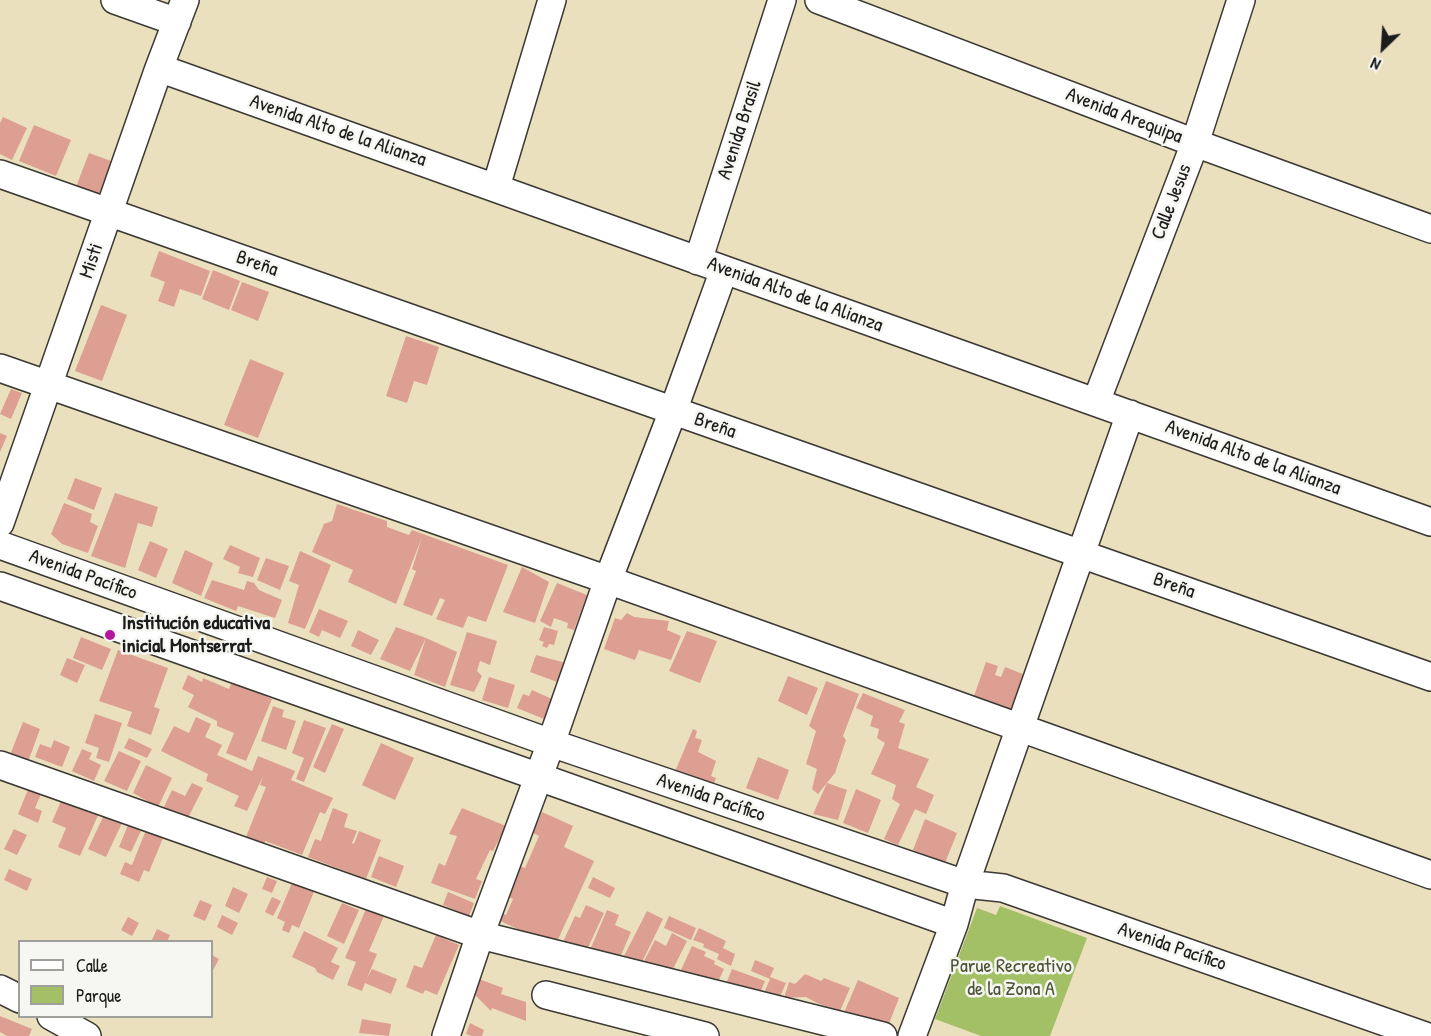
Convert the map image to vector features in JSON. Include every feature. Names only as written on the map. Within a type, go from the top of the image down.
[{"type":"street","points":[[116,0],[181,11]]},
{"type":"street","points":[[496,187],[552,0]]},
{"type":"street","name":"Avenida Brasil","points":[[698,261],[782,0]]},
{"type":"street","name":"Avenida Arequipa","points":[[819,0],[1194,143],[1431,229]]},
{"type":"street","name":"Calle Jesus","points":[[1096,402],[1194,143],[1241,0]]},
{"type":"street","name":"Misti","points":[[0,523],[181,11]]},
{"type":"street","name":"Avenida Alto de la Alianza","points":[[159,68],[1431,522]]},
{"type":"street","name":"Breña","points":[[0,174],[1431,677]]},
{"type":"street","points":[[446,1036],[608,580],[724,270]]},
{"type":"street","points":[[0,368],[608,580],[1431,875]]},
{"type":"street","points":[[912,1036],[954,924],[965,884],[1130,414]]},
{"type":"street","name":"Avenida Pacífico","points":[[0,545],[551,743],[965,884],[1003,888],[1425,1036]]},
{"type":"street","name":"Avenida Pacífico","points":[[0,586],[954,924]]},
{"type":"street","points":[[0,765],[480,935],[883,1036]]},
{"type":"street","points":[[0,989],[18,998]]},
{"type":"street","points":[[546,995],[705,1036]]},
{"type":"street","points":[[53,1018],[87,1036]]},
{"type":"green space","name":"Parue Recreativo de la Zona A","points":[[1000,906],[1087,938],[1050,1036],[981,1036],[935,1019],[977,908],[996,915]]},
{"type":"building","points":[[3,117],[27,128],[12,160],[0,154],[0,123]]},
{"type":"building","points":[[34,125],[71,140],[56,176],[19,161]]},
{"type":"building","points":[[89,153],[111,161],[99,195],[76,187]]},
{"type":"building","points":[[159,251],[210,271],[201,296],[180,289],[174,307],[158,301],[165,282],[150,276]]},
{"type":"building","points":[[213,270],[240,281],[229,310],[202,299]]},
{"type":"building","points":[[242,282],[269,292],[258,321],[231,310]]},
{"type":"building","points":[[101,305],[127,315],[102,381],[75,371]]},
{"type":"building","points":[[406,336],[439,347],[427,385],[414,381],[407,403],[386,396]]},
{"type":"building","points":[[250,359],[284,373],[258,438],[224,425]]},
{"type":"building","points":[[11,389],[22,393],[11,419],[0,414]]},
{"type":"building","points":[[0,433],[7,436],[0,452]]},
{"type":"building","points":[[75,478],[102,488],[94,510],[67,499]]},
{"type":"building","points":[[115,493],[158,507],[152,527],[138,523],[125,568],[91,556]]},
{"type":"building","points":[[64,503],[92,514],[90,522],[98,526],[88,553],[62,544],[51,534]]},
{"type":"building","points":[[337,504],[387,521],[387,527],[409,535],[412,530],[508,565],[486,622],[468,616],[463,628],[436,619],[445,600],[440,598],[432,616],[403,605],[416,571],[412,569],[422,537],[396,604],[348,582],[353,570],[312,552],[324,524],[332,521]]},
{"type":"building","points":[[150,541],[168,549],[156,578],[138,570]]},
{"type":"building","points":[[230,545],[260,558],[253,577],[238,573],[240,567],[223,559]]},
{"type":"building","points":[[185,550],[213,563],[201,596],[172,583]]},
{"type":"building","points":[[300,551],[331,565],[305,629],[288,623],[299,585],[289,581]]},
{"type":"building","points":[[266,558],[289,566],[280,590],[257,580]]},
{"type":"building","points":[[522,567],[549,582],[535,623],[503,612]]},
{"type":"building","points":[[212,580],[244,590],[247,581],[254,583],[259,590],[282,600],[275,618],[238,606],[236,611],[204,598]]},
{"type":"building","points":[[557,583],[587,595],[574,630],[567,628],[568,623],[554,618],[551,627],[540,621]]},
{"type":"building","points":[[319,609],[348,621],[340,638],[322,630],[319,637],[309,632]]},
{"type":"building","points":[[627,613],[634,617],[669,621],[667,630],[681,636],[671,660],[639,650],[635,660],[604,649],[615,618],[621,620]]},
{"type":"building","points":[[396,627],[426,638],[410,671],[380,659]]},
{"type":"building","points":[[544,627],[558,631],[554,645],[549,644],[547,648],[542,646],[544,642],[539,640]]},
{"type":"building","points":[[358,630],[379,640],[371,655],[351,646]]},
{"type":"building","points":[[687,631],[717,641],[700,683],[669,671]]},
{"type":"building","points":[[467,632],[497,641],[490,665],[480,661],[477,671],[482,676],[474,692],[450,685]]},
{"type":"building","points":[[81,637],[111,649],[102,670],[73,658]]},
{"type":"building","points":[[426,638],[457,652],[445,687],[414,675]]},
{"type":"building","points":[[118,650],[168,668],[154,707],[160,709],[151,735],[127,726],[132,712],[99,701]]},
{"type":"building","points":[[536,655],[566,663],[560,683],[530,672]]},
{"type":"building","points":[[67,658],[85,665],[77,683],[60,675]]},
{"type":"building","points":[[986,662],[998,666],[995,675],[1001,677],[1005,667],[1023,674],[1011,709],[974,696]]},
{"type":"building","points":[[188,675],[202,682],[203,678],[229,689],[232,682],[272,699],[246,761],[226,753],[234,733],[217,726],[217,721],[188,707],[194,695],[182,689]]},
{"type":"building","points":[[788,676],[818,688],[807,715],[778,701]]},
{"type":"building","points":[[489,677],[515,685],[508,708],[482,700]]},
{"type":"building","points":[[826,681],[859,694],[843,736],[846,740],[835,773],[818,794],[812,789],[817,769],[806,764],[816,731],[809,726]]},
{"type":"building","points":[[532,690],[552,699],[544,719],[517,708],[523,694],[529,696]]},
{"type":"building","points":[[863,693],[905,710],[899,722],[905,724],[898,748],[929,759],[916,787],[934,795],[926,814],[915,809],[898,845],[884,839],[900,804],[892,799],[896,785],[871,774],[885,743],[877,738],[879,729],[870,726],[873,716],[856,708]]},
{"type":"building","points":[[273,706],[284,710],[282,717],[296,721],[286,750],[261,741]]},
{"type":"building","points":[[95,714],[122,723],[109,762],[96,758],[99,748],[85,743]]},
{"type":"building","points":[[196,717],[211,724],[205,737],[222,745],[217,755],[252,771],[258,756],[295,771],[291,780],[333,798],[325,814],[320,812],[302,855],[265,841],[264,845],[246,837],[266,787],[260,785],[263,776],[247,811],[234,806],[239,796],[206,781],[208,774],[161,751],[174,726],[189,733]]},
{"type":"building","points":[[304,720],[326,728],[304,782],[296,779],[304,758],[292,753]]},
{"type":"building","points":[[23,722],[40,729],[28,762],[10,755]]},
{"type":"building","points":[[332,724],[344,729],[325,773],[313,767]]},
{"type":"building","points":[[693,729],[697,731],[695,738],[702,740],[698,752],[716,761],[711,776],[716,778],[711,791],[673,776]]},
{"type":"building","points":[[129,738],[152,749],[147,758],[124,748]]},
{"type":"building","points":[[54,740],[70,747],[62,767],[35,757],[40,744],[51,748]]},
{"type":"building","points":[[381,743],[414,758],[395,800],[362,785]]},
{"type":"building","points":[[82,749],[92,753],[89,759],[101,765],[94,781],[72,771]]},
{"type":"building","points":[[119,751],[141,761],[127,791],[104,781]]},
{"type":"building","points":[[758,757],[789,770],[778,800],[746,788]]},
{"type":"building","points":[[146,765],[172,778],[158,807],[133,793]]},
{"type":"building","points":[[192,783],[203,788],[188,818],[164,807],[172,790],[185,796]]},
{"type":"building","points":[[827,783],[847,790],[838,820],[813,814]]},
{"type":"building","points":[[29,787],[42,792],[35,808],[42,811],[38,823],[18,814]]},
{"type":"building","points":[[856,789],[881,800],[868,833],[843,823]]},
{"type":"building","points":[[61,801],[76,807],[77,804],[99,813],[80,856],[58,847],[66,828],[52,822]]},
{"type":"building","points":[[333,808],[348,814],[344,827],[357,831],[352,843],[354,844],[359,831],[381,840],[366,879],[308,857],[315,839],[321,841]]},
{"type":"building","points":[[462,808],[506,826],[493,851],[490,850],[476,879],[482,881],[475,899],[431,883],[439,863],[445,866],[457,836],[449,834]]},
{"type":"building","points":[[542,812],[573,826],[564,847],[594,861],[555,946],[498,920],[502,913],[506,915],[513,899],[504,895],[520,866],[525,868],[539,836],[533,833]]},
{"type":"building","points":[[104,815],[122,823],[106,857],[88,849]]},
{"type":"building","points":[[925,819],[957,833],[945,863],[913,850]]},
{"type":"building","points":[[128,825],[141,831],[131,852],[119,847]]},
{"type":"building","points":[[14,829],[27,835],[17,855],[4,849]]},
{"type":"building","points":[[146,830],[163,838],[149,872],[144,870],[139,882],[120,874],[125,862],[132,865]]},
{"type":"building","points":[[379,856],[404,866],[396,887],[371,877]]},
{"type":"building","points":[[9,869],[32,879],[27,891],[4,880]]},
{"type":"building","points":[[267,877],[277,881],[272,893],[262,889]]},
{"type":"building","points":[[593,877],[615,888],[610,898],[588,888]]},
{"type":"building","points":[[292,883],[314,892],[299,928],[292,925],[289,933],[282,930],[285,922],[277,918]]},
{"type":"building","points":[[233,887],[248,894],[239,913],[225,906]]},
{"type":"building","points":[[448,892],[474,903],[469,916],[443,905]]},
{"type":"building","points":[[272,897],[281,901],[273,916],[265,912]]},
{"type":"building","points":[[200,900],[212,905],[205,921],[193,916]]},
{"type":"building","points":[[342,903],[359,910],[344,944],[327,936]]},
{"type":"building","points":[[586,905],[604,913],[586,952],[563,942],[575,916],[580,918]]},
{"type":"building","points":[[366,909],[384,916],[369,951],[377,954],[367,978],[372,969],[397,979],[391,994],[365,983],[362,991],[347,985],[356,962],[345,958]]},
{"type":"building","points":[[607,910],[619,915],[615,925],[631,932],[618,962],[590,950]]},
{"type":"building","points":[[647,911],[663,919],[641,964],[624,956]]},
{"type":"building","points":[[222,915],[238,923],[232,935],[217,927]]},
{"type":"building","points":[[669,916],[696,928],[691,940],[664,928]]},
{"type":"building","points":[[128,917],[139,923],[132,936],[121,930]]},
{"type":"building","points":[[699,928],[726,941],[723,948],[735,954],[731,966],[717,959],[719,954],[693,940]]},
{"type":"building","points":[[157,929],[170,935],[168,940],[152,940]]},
{"type":"building","points":[[304,931],[338,948],[331,962],[340,966],[333,980],[292,957]]},
{"type":"building","points":[[672,933],[687,941],[670,975],[644,961],[655,940],[666,946]]},
{"type":"building","points":[[436,935],[459,945],[437,995],[425,990],[423,994],[406,987],[414,965],[422,968]]},
{"type":"building","points":[[692,946],[706,952],[704,956],[715,961],[714,964],[724,969],[716,986],[681,970]]},
{"type":"building","points":[[213,956],[219,959],[213,970]]},
{"type":"building","points":[[755,960],[774,968],[770,977],[786,983],[779,999],[764,993],[770,979],[751,971]]},
{"type":"building","points":[[732,969],[765,981],[759,996],[726,984]]},
{"type":"building","points":[[805,974],[821,981],[824,978],[850,988],[840,1011],[806,997],[784,998],[789,982],[795,984]]},
{"type":"building","points":[[479,979],[503,988],[501,994],[526,1002],[526,1021],[492,1008],[491,1011],[473,993]]},
{"type":"building","points":[[858,980],[899,998],[888,1026],[843,1015]]},
{"type":"building","points":[[0,1016],[32,1029],[29,1036],[7,1036],[0,1032]]},
{"type":"building","points":[[362,1019],[391,1024],[389,1036],[359,1033]]},
{"type":"building","points":[[470,1023],[484,1030],[482,1036],[466,1034]]},
{"type":"place","name":"Institución educativa inicial Montserrat","points":[[110,635]]}]
